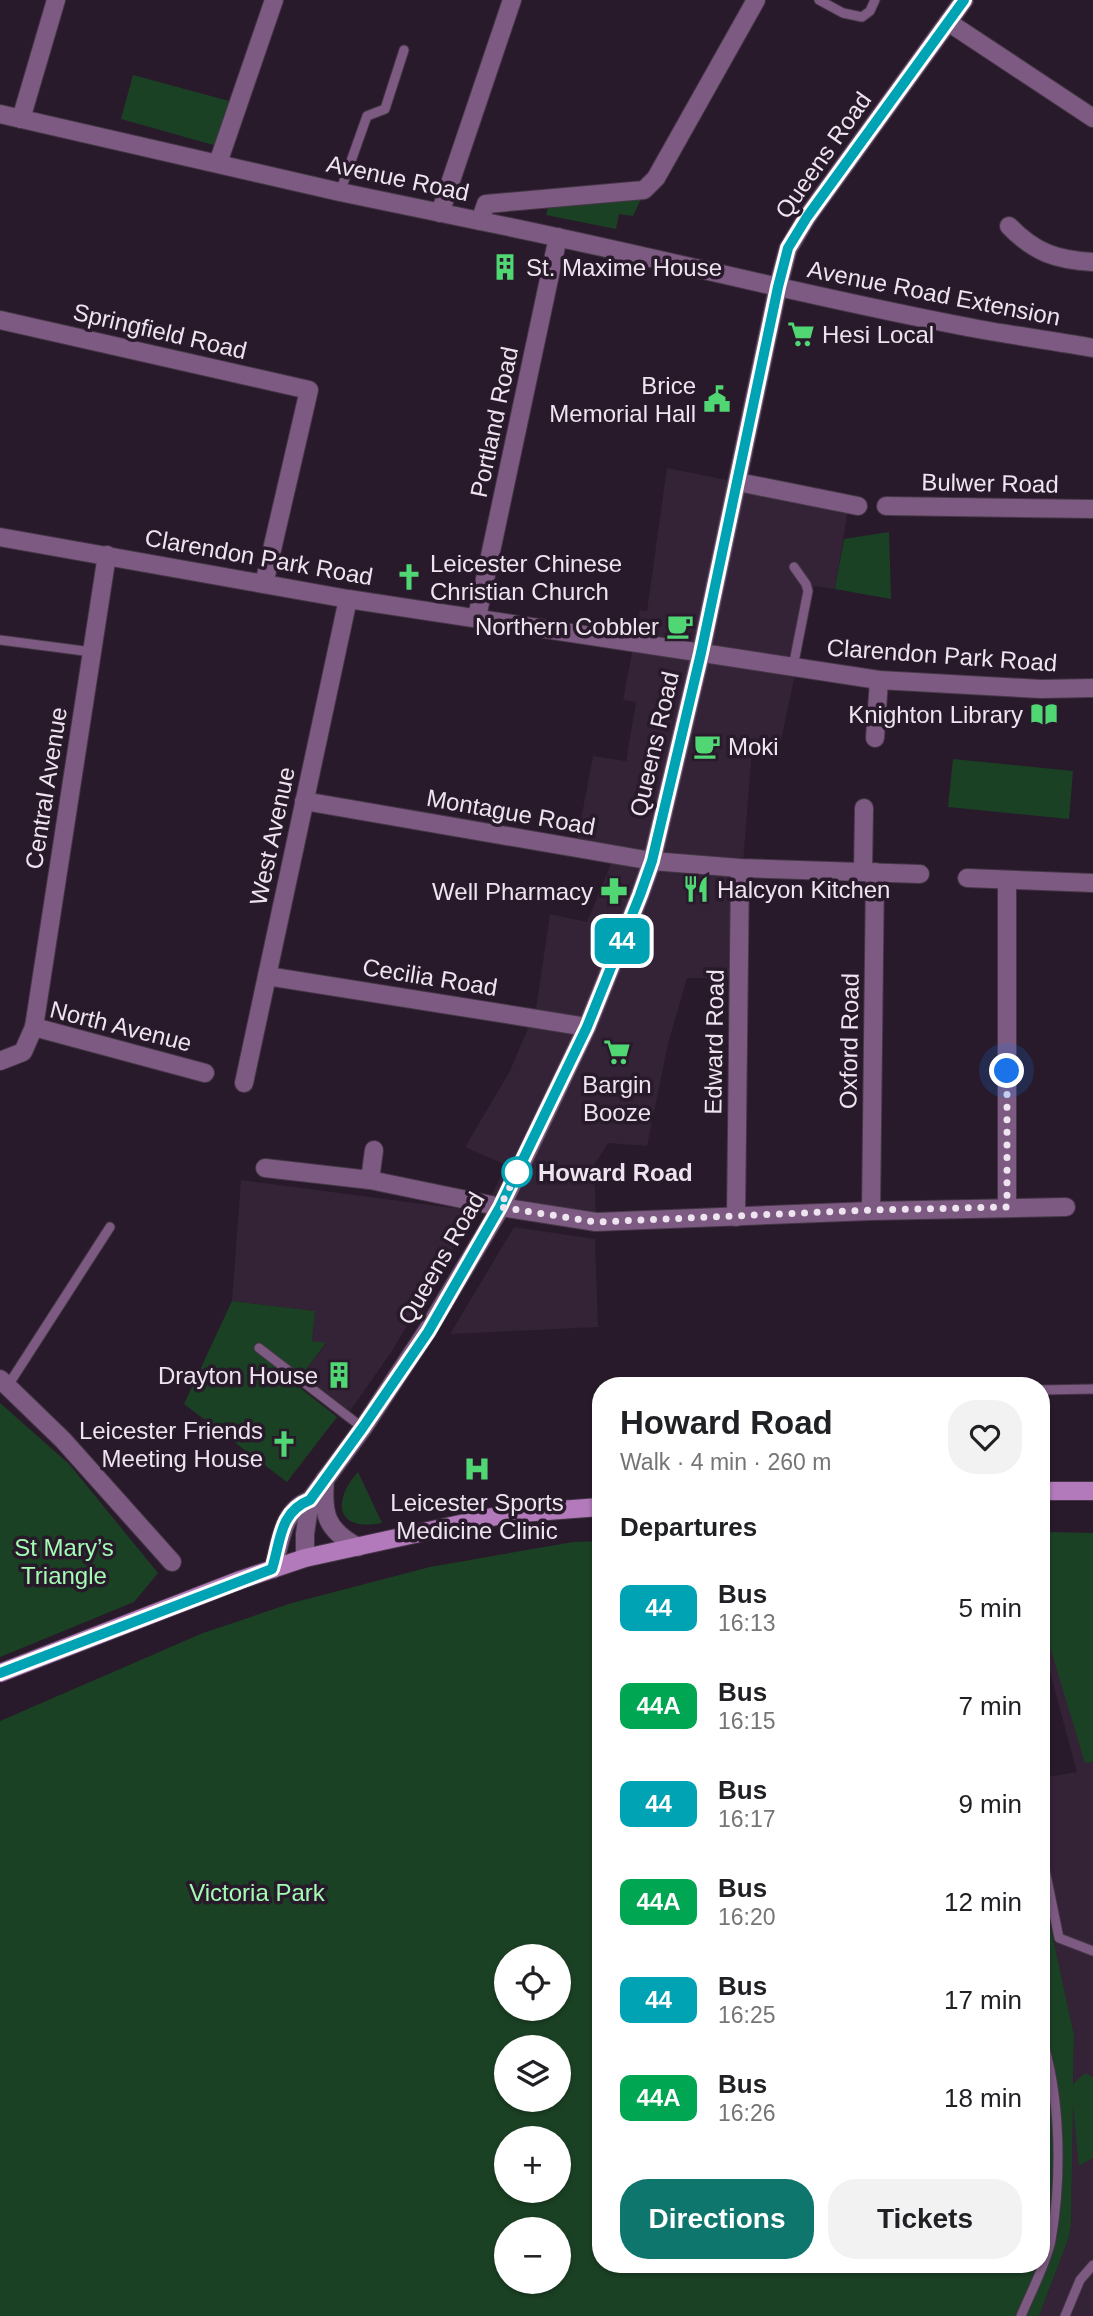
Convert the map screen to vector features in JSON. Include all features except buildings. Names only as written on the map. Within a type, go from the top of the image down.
[{"type":"main road","points":[[1050,1491],[1093,1491]]},
{"type":"main road","points":[[0,1673],[305,1558],[506,1514],[592,1508]]},
{"type":"street","points":[[21,119],[56,0]]},
{"type":"street","points":[[218,163],[274,0]]},
{"type":"street","points":[[440,213],[512,0]]},
{"type":"street","name":"Avenue Road","points":[[0,114],[340,192],[480,221],[486,204],[644,190],[656,178],[756,0]]},
{"type":"street","name":"Queens Road","points":[[305,1558],[310,1500],[428,1332],[500,1207],[587,1027],[640,895],[652,861],[701,653],[788,248],[807,217],[964,0]]},
{"type":"street","points":[[948,22],[1093,118]]},
{"type":"street","name":"Avenue Road Extension","points":[[480,221],[978,329],[1093,348]]},
{"type":"street","points":[[1009,226],[1036,249],[1056,259],[1093,262]]},
{"type":"street","name":"Portland Road","points":[[477,617],[558,237]]},
{"type":"street","name":"Springfield Road","points":[[0,320],[309,390],[264,584]]},
{"type":"street","points":[[738,482],[858,506]]},
{"type":"street","name":"Bulwer Road","points":[[886,506],[1093,509]]},
{"type":"street","name":"Clarendon Park Road","points":[[0,537],[348,599],[880,680],[1041,689],[1093,688]]},
{"type":"street","name":"Central Avenue","points":[[34,1027],[107,555]]},
{"type":"street","name":"West Avenue","points":[[244,1083],[348,599]]},
{"type":"street","points":[[875,738],[880,680]]},
{"type":"street","name":"Montague Road","points":[[304,801],[652,861],[740,868],[920,874]]},
{"type":"street","name":"Oxford Road","points":[[864,808],[869,872],[871,1210]]},
{"type":"street","name":"Edward Road","points":[[736,1217],[740,868]]},
{"type":"street","points":[[967,878],[1093,883]]},
{"type":"street","points":[[1007,880],[1007,1207]]},
{"type":"street","name":"Cecilia Road","points":[[267,975],[587,1027]]},
{"type":"street","name":"North Avenue","points":[[0,1061],[23,1052],[34,1027],[205,1073]]},
{"type":"street","points":[[370,1180],[374,1150]]},
{"type":"street","points":[[265,1168],[370,1180],[500,1207],[596,1222],[871,1210],[1066,1207]]},
{"type":"street","points":[[4,1383],[62,1440],[172,1562]]},
{"type":"street","points":[[325,1479],[324,1508],[328,1519],[338,1535],[358,1547]]},
{"type":"street","name":"Queens Road","points":[[272,1569],[284,1523],[299,1504],[310,1500]]},
{"type":"lane","points":[[819,0],[843,13],[862,17],[870,11],[875,0]]},
{"type":"lane","points":[[340,192],[367,116],[385,109],[404,50]]},
{"type":"lane","points":[[793,667],[808,591],[794,567]]},
{"type":"lane","points":[[0,640],[92,652]]},
{"type":"lane","points":[[4,1383],[110,1227]]},
{"type":"lane","points":[[259,1348],[363,1427]]},
{"type":"lane","points":[[1050,1390],[1093,1389]]},
{"type":"lane","points":[[1050,1894],[1059,1938],[1093,1951]]},
{"type":"lane","points":[[1050,2061],[1059,2152],[1050,2244]]},
{"type":"lane","points":[[1065,2316],[1080,2280],[1093,2264]]},
{"type":"lane","points":[[1021,2316],[1038,2273]]},
{"type":"shaded area","points":[[667,468],[849,504],[835,589],[814,586],[778,754],[752,751],[743,863],[732,881],[730,978],[687,978],[668,1044],[647,1146],[608,1143],[594,1165],[596,1216],[492,1195],[506,1165],[465,1147],[510,1071],[536,1009],[550,914],[587,922],[610,866],[612,855],[577,848],[578,835],[593,756],[626,761],[636,702],[623,700],[640,610],[647,611]]},
{"type":"shaded area","points":[[241,1180],[476,1211],[390,1354],[350,1411],[302,1375],[326,1344],[312,1341],[315,1311],[232,1301]]},
{"type":"shaded area","points":[[514,1227],[595,1239],[598,1327],[450,1334]]},
{"type":"shaded area","points":[[1050,1532],[1093,1533],[1093,2316],[1039,2316],[1069,2237],[1071,2224],[1074,2035],[1050,1924],[1050,1776],[1077,1772],[1050,1672]]},
{"type":"green space","points":[[133,75],[229,101],[217,146],[121,119]]},
{"type":"green space","points":[[641,199],[633,216],[619,214],[616,229],[546,215],[548,207]]},
{"type":"green space","points":[[889,532],[891,599],[835,589],[844,539]]},
{"type":"green space","points":[[953,759],[1073,771],[1069,819],[948,807]]},
{"type":"green space","points":[[232,1301],[315,1311],[312,1341],[326,1343],[295,1384],[337,1417],[287,1482],[184,1404]]},
{"type":"green space","name":"St Mary’s Triangle","points":[[0,1403],[69,1464],[158,1573],[134,1602],[0,1657]]},
{"type":"green space","points":[[358,1472],[382,1523],[355,1523],[343,1512],[344,1494]]},
{"type":"green space","points":[[1050,1532],[1093,1533],[1093,1762],[1085,1763],[1050,1647]]},
{"type":"green space","name":"Victoria Park","points":[[592,1541],[592,2273],[1050,2273],[1050,1924],[1074,2035],[1073,2084],[1085,2073],[1093,2077],[1093,2158],[1079,2166],[1073,2105],[1069,2237],[1039,2316],[0,2316],[0,1721],[203,1633],[292,1603],[430,1567],[573,1542]]},
{"type":"bus line","name":"44","points":[[0,1673],[272,1569],[284,1523],[299,1504],[310,1500],[363,1427],[428,1332],[469,1264],[500,1207],[587,1027],[652,861],[701,653],[788,248],[807,217],[964,0]]},
{"type":"place","name":"St. Maxime House","points":[[505,267]]},
{"type":"place","name":"Hesi Local","points":[[801,334]]},
{"type":"place","name":"Brice Memorial Hall","points":[[717,399]]},
{"type":"place","name":"Leicester Chinese Christian Church","points":[[409,577]]},
{"type":"place","name":"Northern Cobbler","points":[[680,626]]},
{"type":"place","name":"Knighton Library","points":[[1044,714]]},
{"type":"place","name":"Moki","points":[[707,746]]},
{"type":"place","name":"Halcyon Kitchen","points":[[696,889]]},
{"type":"place","name":"Well Pharmacy","points":[[614,891]]},
{"type":"place","name":"Bargin Booze","points":[[617,1052]]},
{"type":"place","name":"Howard Road","points":[[517,1172]]},
{"type":"place","name":"Drayton House","points":[[339,1375]]},
{"type":"place","name":"Leicester Friends Meeting House","points":[[284,1444]]},
{"type":"place","name":"Leicester Sports Medicine Clinic","points":[[477,1469]]},
{"type":"route","points":[[517,1172],[522,1163],[500,1207],[596,1222],[1007,1207],[1007,1071]]}]
